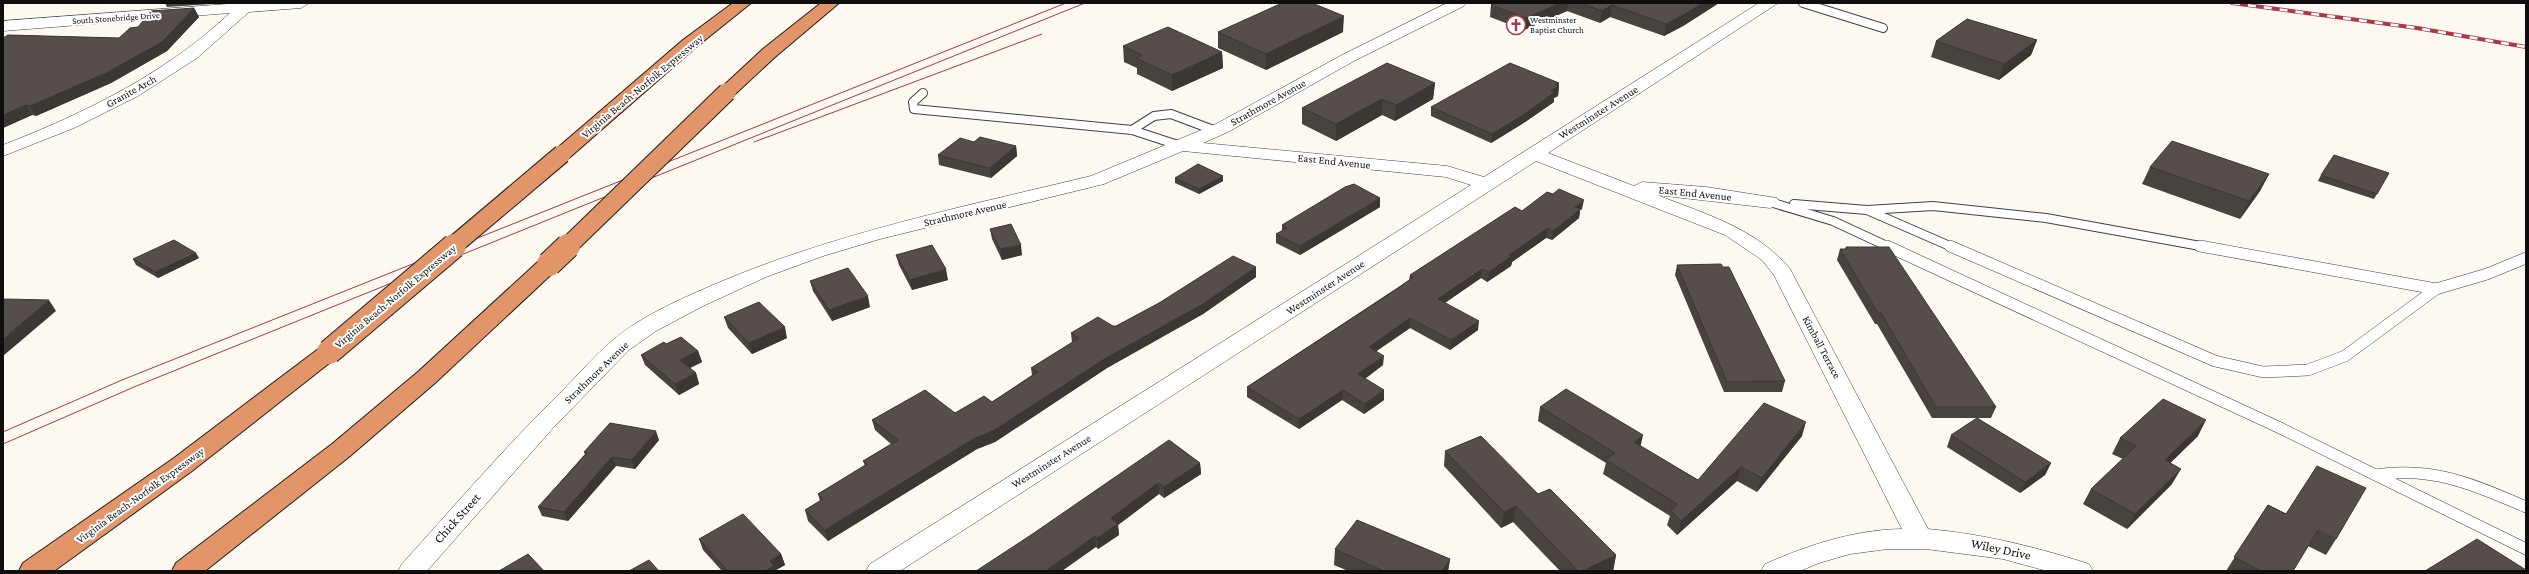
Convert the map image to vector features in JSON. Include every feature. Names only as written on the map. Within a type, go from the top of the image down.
[{"type":"highway","name":"Virginia Beach-Norfolk Expressway","points":[[33,571],[136,500],[235,427],[329,352],[689,44],[743,3]]},
{"type":"highway","points":[[186,571],[341,450],[427,377],[549,264],[727,92],[775,48],[831,3]]},
{"type":"street","name":"South Stonebridge Drive","points":[[4,27],[301,3]]},
{"type":"street","name":"Strathmore Avenue","points":[[505,466],[621,345],[648,326],[695,301],[816,252],[873,235],[1097,180],[1216,131],[1348,58],[1459,3]]},
{"type":"street","name":"Westminster Avenue","points":[[879,571],[1351,271],[1532,153],[1770,3]]},
{"type":"street","name":"Granite Arch","points":[[3,151],[88,114],[139,88],[174,66],[207,42],[244,8]]},
{"type":"street","name":"East End Avenue","points":[[1181,146],[1447,172],[1486,183]]},
{"type":"street","name":"Kimball Terrace","points":[[1532,153],[1732,231],[1769,256],[1783,273],[1919,537]]},
{"type":"street","name":"East End Avenue","points":[[1620,187],[1706,193],[1770,202]]},
{"type":"street","name":"Chick Street","points":[[411,571],[505,466]]},
{"type":"street","points":[[1774,571],[1824,550],[1856,542],[1919,537]]},
{"type":"street","name":"Wiley Drive","points":[[1919,537],[1978,542],[2036,556],[2080,571]]},
{"type":"lane","points":[[1803,3],[1883,28]]},
{"type":"lane","points":[[923,93],[913,102],[914,109],[1132,130],[1181,146]]},
{"type":"lane","points":[[1132,130],[1154,116],[1171,114],[1216,131]]},
{"type":"lane","points":[[1770,202],[1867,210],[1933,206],[2046,218],[2436,289]]},
{"type":"lane","points":[[1770,202],[1832,221],[2376,475],[2526,549]]},
{"type":"lane","points":[[1867,210],[2215,361],[2263,372],[2308,370],[2345,356],[2436,289],[2487,274],[2526,258]]},
{"type":"lane","points":[[2376,475],[2393,471],[2419,471],[2455,478],[2526,507]]},
{"type":"building","points":[[1282,3],[1312,3],[1344,16],[1266,54],[1218,32]]},
{"type":"building","points":[[1495,3],[1560,3],[1526,18],[1491,5]]},
{"type":"building","points":[[1580,3],[1703,3],[1666,24],[1612,5],[1602,11]]},
{"type":"building","points":[[194,8],[162,42],[106,73],[30,106],[26,105],[3,115],[3,38],[8,35],[119,38],[130,28],[138,27],[151,11]]},
{"type":"building","points":[[1967,19],[2037,40],[2004,64],[1936,41]]},
{"type":"building","points":[[1168,27],[1222,52],[1172,75],[1136,58],[1142,55],[1123,46]]},
{"type":"building","points":[[1387,63],[1435,83],[1396,105],[1382,99],[1336,124],[1302,108]]},
{"type":"building","points":[[1510,63],[1559,83],[1555,85],[1559,86],[1551,91],[1555,92],[1523,115],[1492,134],[1431,107]]},
{"type":"building","points":[[980,137],[1016,146],[990,168],[938,155],[960,138],[974,142]]},
{"type":"building","points":[[2172,141],[2269,174],[2249,201],[2150,167]]},
{"type":"building","points":[[2334,155],[2389,173],[2377,194],[2321,175]]},
{"type":"building","points":[[1198,164],[1223,176],[1199,189],[1175,178]]},
{"type":"building","points":[[1354,184],[1380,198],[1300,246],[1276,234],[1287,228],[1282,225],[1345,187]]},
{"type":"building","points":[[1559,189],[1584,200],[1575,207],[1581,209],[1553,231],[1548,228],[1509,255],[1512,256],[1489,272],[1482,269],[1438,299],[1479,321],[1451,340],[1410,318],[1369,347],[1384,356],[1358,374],[1384,390],[1365,404],[1343,390],[1299,419],[1247,387],[1400,287],[1413,277],[1410,275],[1515,207],[1522,211],[1547,192],[1553,194]]},
{"type":"building","points":[[1011,224],[1021,245],[1000,249],[990,229]]},
{"type":"building","points":[[174,240],[196,253],[155,272],[133,259]]},
{"type":"building","points":[[932,245],[946,269],[910,280],[896,255]]},
{"type":"building","points":[[1846,247],[1889,247],[1996,407],[1936,407],[1881,313],[1878,313],[1840,249],[1847,249]]},
{"type":"building","points":[[1233,256],[1256,267],[1203,304],[1106,358],[993,431],[975,438],[825,530],[805,510],[823,499],[818,494],[867,464],[863,461],[898,440],[872,420],[925,390],[955,413],[984,396],[992,402],[1038,372],[1031,368],[1079,338],[1071,333],[1098,317],[1113,326],[1116,326],[1159,303]]},
{"type":"building","points":[[1721,264],[1723,267],[1729,267],[1785,381],[1727,382],[1677,265]]},
{"type":"building","points":[[848,268],[868,296],[829,310],[810,281]]},
{"type":"building","points":[[3,299],[49,300],[3,339]]},
{"type":"building","points":[[759,302],[785,327],[749,343],[724,317]]},
{"type":"building","points":[[681,337],[698,351],[680,360],[696,373],[675,384],[641,355],[664,342],[666,344]]},
{"type":"building","points":[[1566,389],[1643,435],[1634,442],[1698,480],[1764,403],[1806,422],[1762,478],[1741,467],[1681,521],[1671,511],[1677,504],[1606,460],[1615,453],[1540,407]]},
{"type":"building","points":[[2163,399],[2206,420],[2165,460],[2181,469],[2135,514],[2091,489],[2136,446],[2120,438]]},
{"type":"building","points":[[1977,418],[2051,463],[2025,482],[1951,435]]},
{"type":"building","points":[[610,423],[656,431],[632,460],[612,457],[564,512],[538,507],[587,453],[584,452]]},
{"type":"building","points":[[1481,436],[1538,494],[1550,489],[1616,555],[1582,571],[1578,571],[1516,506],[1504,512],[1445,451]]},
{"type":"building","points":[[1169,440],[1200,463],[1164,487],[1158,483],[1111,518],[1118,524],[1097,538],[1095,536],[1045,571],[976,571],[1031,535]]},
{"type":"building","points":[[2317,466],[2366,488],[2336,539],[2318,530],[2293,571],[2261,571],[2234,557],[2268,505],[2286,514]]},
{"type":"building","points":[[743,514],[781,554],[770,561],[774,566],[765,571],[728,571],[699,539]]},
{"type":"building","points":[[1357,520],[1450,559],[1443,570],[1445,571],[1384,571],[1335,549]]},
{"type":"building","points":[[2477,539],[2526,571],[2425,571]]},
{"type":"building","points":[[528,554],[544,571],[499,571]]},
{"type":"building","points":[[649,560],[659,571],[629,571]]},
{"type":"tram line","points":[[3,432],[122,380],[1066,3]]},
{"type":"tram line","points":[[3,444],[134,387],[1085,3]]},
{"type":"tram line","points":[[754,142],[1042,34]]},
{"type":"railway","points":[[2232,3],[2417,28],[2526,47]]},
{"type":"place","name":"Westminster Baptist Church","points":[[1516,25]]}]
